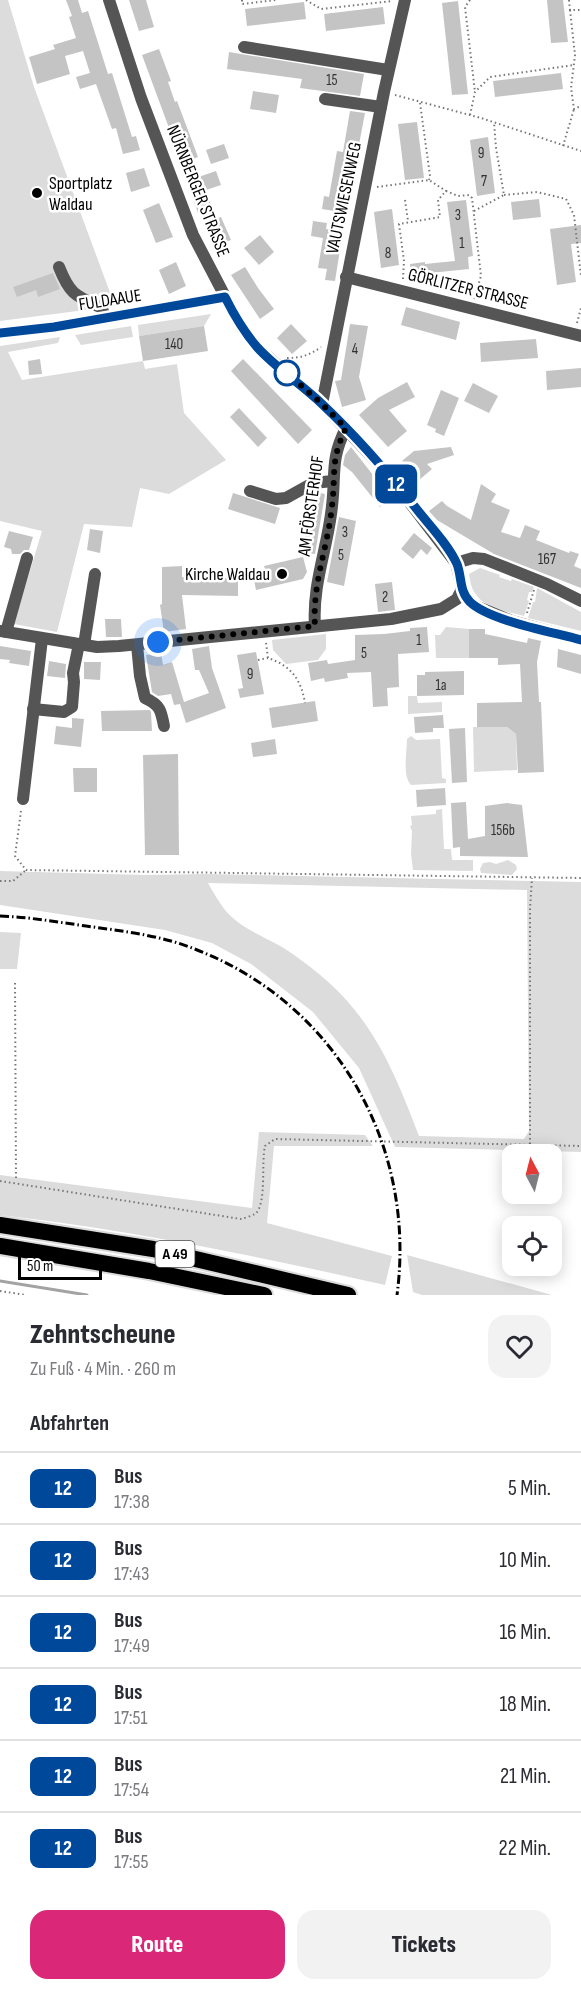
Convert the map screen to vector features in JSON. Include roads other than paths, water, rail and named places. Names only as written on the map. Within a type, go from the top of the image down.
[{"type":"highway","name":"A 49","points":[[0,1225],[153,1249],[348,1295]]},
{"type":"highway","name":"A 49","points":[[0,1246],[149,1271],[264,1295]]},
{"type":"street","name":"NÜRNBERGER STRASSE","points":[[109,0],[141,98],[193,235],[241,327],[259,349],[346,428],[400,489],[456,563],[461,591]]},
{"type":"street","name":"VAUTSWIESENWEG","points":[[322,404],[388,70],[405,0]]},
{"type":"street","points":[[244,47],[388,70]]},
{"type":"street","points":[[325,99],[381,107]]},
{"type":"street","points":[[59,267],[67,287],[80,298],[102,308],[105,319]]},
{"type":"street","name":"GÖRLITZER STRASSE","points":[[346,277],[578,335]]},
{"type":"street","name":"FULDAAUE","points":[[0,333],[105,319],[225,297]]},
{"type":"street","name":"AM FÖRSTERHOF","points":[[315,626],[315,594],[332,507],[335,457],[346,428]]},
{"type":"street","points":[[250,491],[276,499],[286,498],[313,483],[333,481]]},
{"type":"street","points":[[27,558],[3,632],[42,639],[82,644],[137,645],[391,619],[433,611],[450,605],[461,591],[477,607],[524,624],[581,640]]},
{"type":"street","points":[[456,563],[473,558],[484,559],[538,580],[581,601]]},
{"type":"street","points":[[33,709],[64,712],[72,707],[73,673],[82,644],[94,574]]},
{"type":"street","points":[[23,799],[42,639]]},
{"type":"street","points":[[137,645],[145,698],[158,703],[164,726]]},
{"type":"waterway","points":[[0,1281],[87,1295]]},
{"type":"railway","points":[[0,916],[126,932],[179,944],[243,972],[287,1003],[325,1042],[356,1085],[379,1133],[394,1185],[400,1239],[397,1295]]},
{"type":"place","name":"Sportplatz Waldau","points":[[37,193]]},
{"type":"place","name":"Kirche Waldau","points":[[282,574]]}]
